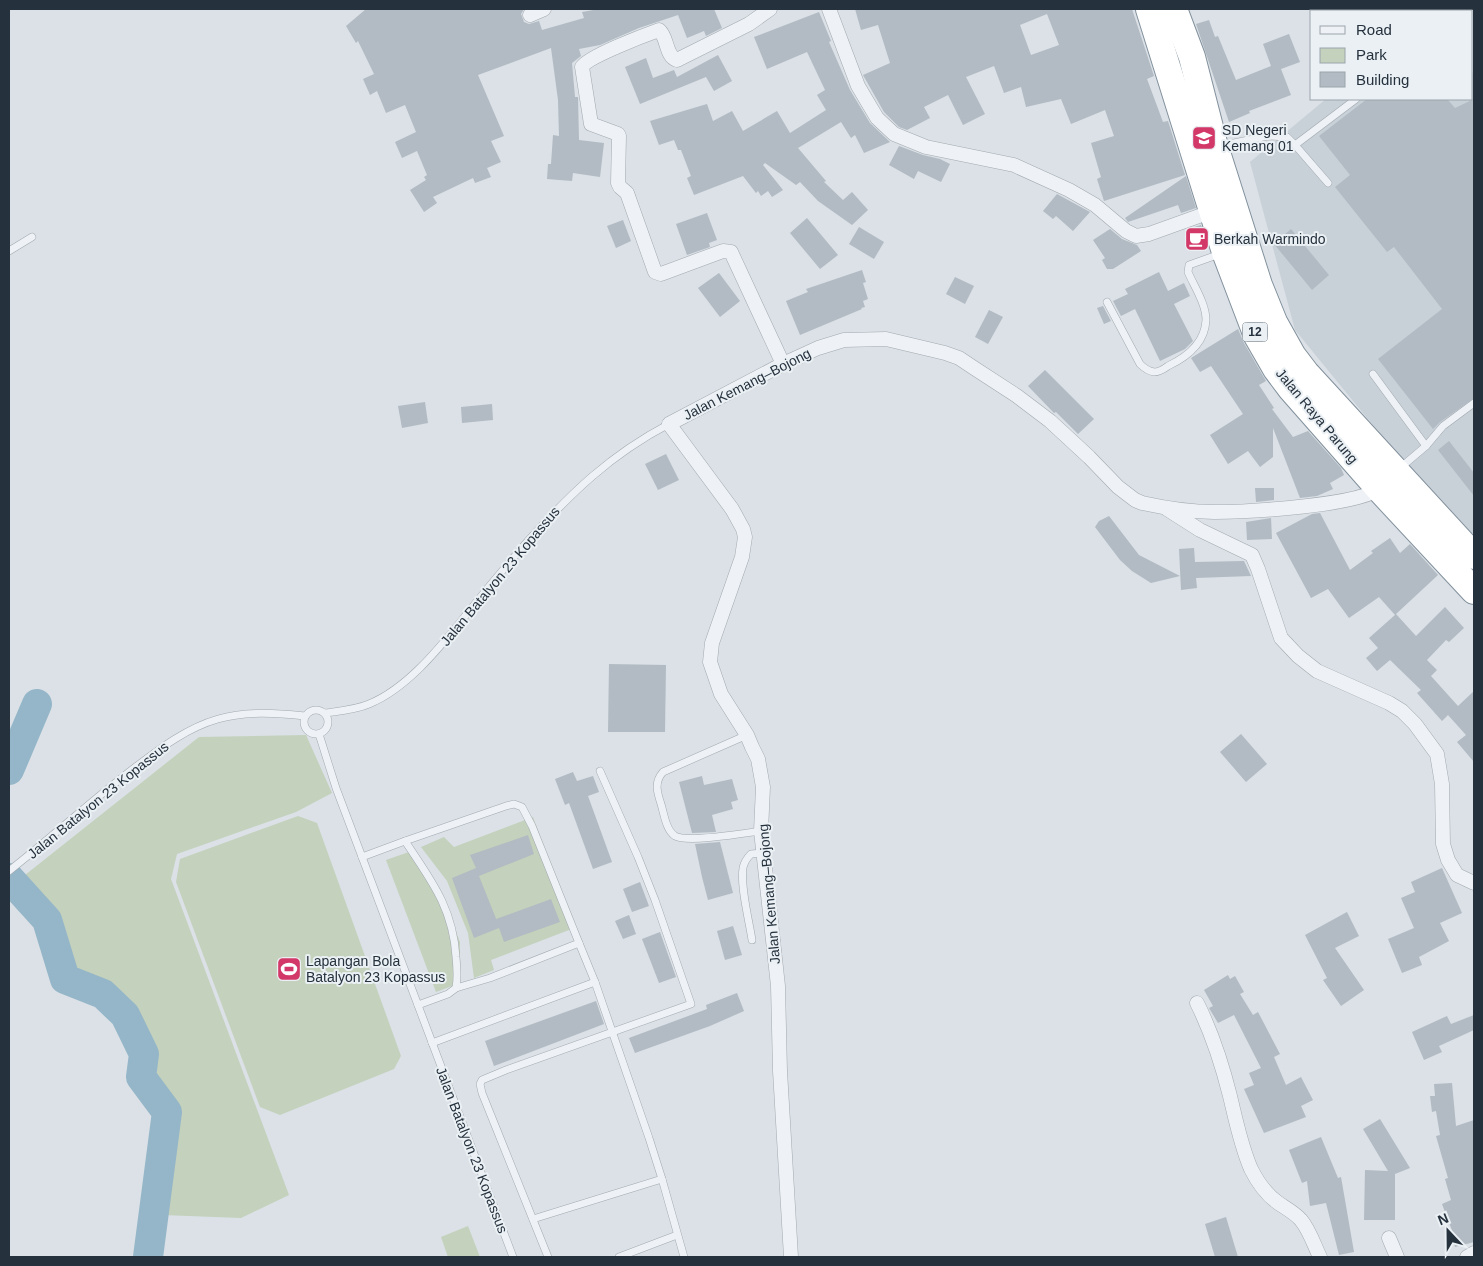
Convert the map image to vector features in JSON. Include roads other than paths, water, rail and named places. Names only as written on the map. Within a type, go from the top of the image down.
[{"type":"highway","name":"Jalan Raya Parung","points":[[1149,9],[1225,252],[1257,336],[1276,369],[1291,389],[1388,480],[1474,556]]},
{"type":"highway","name":"Jalan Raya Parung","points":[[1174,9],[1192,57],[1214,143],[1259,285],[1274,322],[1293,356],[1474,591]]},
{"type":"street","points":[[530,15],[544,9]]},
{"type":"street","points":[[770,9],[749,24],[677,60],[671,56],[659,30],[585,62],[582,67],[591,124],[619,136],[618,183],[627,193],[655,272],[658,275],[723,251],[731,252],[783,364]]},
{"type":"street","points":[[829,9],[858,86],[877,118],[894,134],[926,147],[1014,165],[1095,205],[1126,231],[1136,236],[1148,234],[1213,211]]},
{"type":"street","name":"Jalan Kemang–Bojong","points":[[790,1257],[780,1071],[778,986],[761,831],[763,787],[758,759],[747,735],[721,694],[710,662],[712,643],[742,557],[745,537],[743,529],[723,495],[669,424],[783,364],[818,348],[855,338],[886,339],[959,358],[1018,396],[1050,421],[1127,495],[1142,503],[1212,512],[1308,506],[1365,496],[1388,480]]},
{"type":"street","points":[[1164,507],[1200,530],[1252,555],[1281,638],[1298,656],[1317,671],[1389,703],[1402,711],[1416,724],[1437,754],[1442,784],[1443,844],[1448,860],[1457,875],[1474,883]]},
{"type":"street","points":[[1197,1003],[1209,1027],[1218,1054],[1244,1149],[1252,1170],[1258,1182],[1274,1200],[1302,1221],[1312,1237],[1320,1257]]},
{"type":"street","points":[[1389,1238],[1397,1257]]},
{"type":"street","points":[[1467,1257],[1474,1253]]},
{"type":"lane","points":[[1296,145],[1355,100]]},
{"type":"lane","points":[[1214,143],[1234,143],[1277,136],[1287,138],[1296,145],[1328,183]]},
{"type":"lane","points":[[9,251],[32,237]]},
{"type":"lane","points":[[1107,302],[1140,364],[1154,372],[1161,370],[1191,351],[1201,339],[1205,329],[1206,317],[1188,272],[1189,265],[1225,252]]},
{"type":"lane","points":[[1373,374],[1426,446]]},
{"type":"lane","points":[[1388,480],[1426,446],[1444,426],[1474,403]]},
{"type":"lane","name":"Jalan Batalyon 23 Kopassus","points":[[324,713],[367,705],[378,700],[402,683],[440,646],[525,544],[576,490],[596,471],[622,452],[642,438],[669,424]]},
{"type":"lane","points":[[318,710],[324,713],[327,718],[326,728],[319,734],[314,734],[306,729],[303,720],[305,716],[310,711],[318,710]]},
{"type":"lane","name":"Jalan Batalyon 23 Kopassus","points":[[9,871],[148,758],[170,742],[204,724],[219,718],[255,713],[305,716]]},
{"type":"lane","name":"Jalan Batalyon 23 Kopassus","points":[[319,734],[336,788],[513,1257]]},
{"type":"lane","points":[[747,735],[663,772],[658,777],[656,784],[668,827],[674,835],[699,838],[761,831]]},
{"type":"lane","points":[[548,1257],[482,1093],[480,1084],[482,1080],[691,1004],[652,891],[600,771]]},
{"type":"lane","points":[[362,856],[506,806],[514,804],[522,807],[532,826],[595,982],[662,1179],[684,1257]]},
{"type":"lane","points":[[405,841],[437,890],[451,923],[458,974],[456,988]]},
{"type":"lane","points":[[752,940],[743,867],[751,854],[763,853]]},
{"type":"lane","points":[[418,1005],[448,994],[456,988],[490,978],[579,943]]},
{"type":"lane","points":[[432,1043],[595,982]]},
{"type":"lane","points":[[533,1218],[662,1179]]},
{"type":"lane","points":[[619,1257],[677,1235]]},
{"type":"waterway","points":[[9,770],[37,704]]},
{"type":"waterway","points":[[9,878],[47,920],[65,979],[103,994],[125,1015],[144,1054],[141,1077],[167,1112],[148,1257]]},
{"type":"place","name":"SD Negeri Kemang 01","points":[[1204,138]]},
{"type":"place","name":"Berkah Warmindo","points":[[1197,239]]},
{"type":"place","name":"Lapangan Bola Batalyon 23 Kopassus","points":[[289,969]]}]
